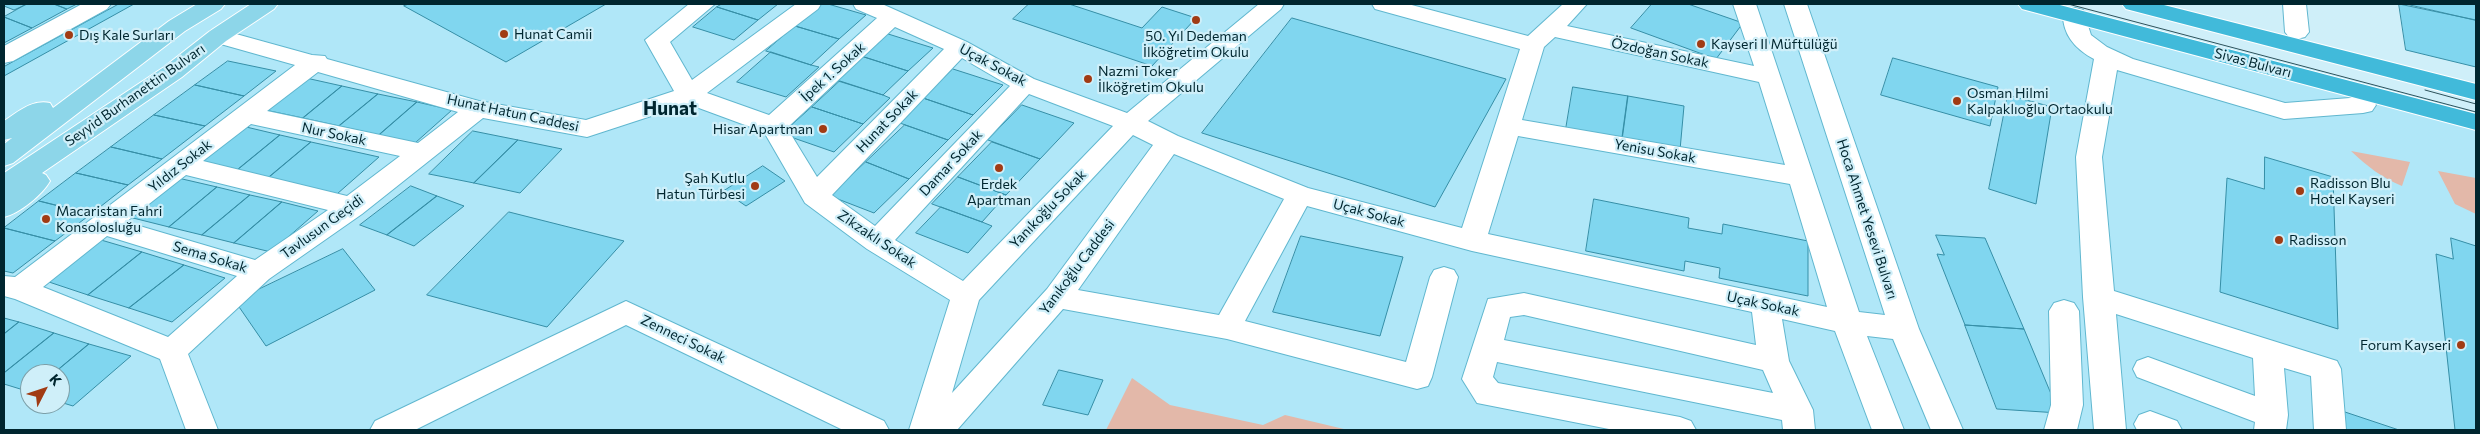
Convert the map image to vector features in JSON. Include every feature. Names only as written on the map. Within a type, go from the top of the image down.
[{"type":"highway","name":"Sivas Bulvarı","points":[[2030,4],[2476,122]]},
{"type":"highway","name":"Sivas Bulvarı","points":[[2134,4],[2476,92]]},
{"type":"highway","points":[[2139,4],[2297,32],[2476,79]]},
{"type":"highway","points":[[2075,15],[2476,139]]},
{"type":"main road","name":"Seyyid Burhanettin Bulvarı","points":[[4,157],[177,26],[213,4]]},
{"type":"main road","name":"Seyyid Burhanettin Bulvarı","points":[[4,186],[174,72],[218,36],[266,4]]},
{"type":"main road","points":[[4,132],[177,26]]},
{"type":"main road","points":[[4,208],[174,72]]},
{"type":"street","points":[[4,56],[100,4]]},
{"type":"street","points":[[703,4],[657,40],[688,95],[773,126]]},
{"type":"street","name":"Hunat Hatun Caddesi","points":[[218,36],[478,109],[587,129],[688,95],[810,4]]},
{"type":"street","name":"Uçak Sokak","points":[[864,4],[959,47],[1025,84],[1130,123],[1169,142],[1300,195],[1472,241],[1847,322],[1904,329]]},
{"type":"street","name":"Yanıkoğlu Sokak","points":[[966,296],[1130,123],[1273,4]]},
{"type":"street","name":"Özdoğan Sokak","points":[[1383,4],[1542,37],[1770,77]]},
{"type":"street","points":[[1472,241],[1508,126],[1542,37],[1576,4]]},
{"type":"street","points":[[1745,4],[1770,77],[1847,322],[1888,430]]},
{"type":"street","name":"Hoca Ahmet Yesevi Bulvarı","points":[[1796,4],[1904,329],[1953,428]]},
{"type":"street","points":[[2294,4],[2297,32]]},
{"type":"street","points":[[2075,15],[2074,22],[2078,34],[2091,46],[2124,64],[2284,111],[2363,105]]},
{"type":"street","name":"İpek 1. Sokak","points":[[773,126],[892,17]]},
{"type":"street","name":"Hunat Sokak","points":[[815,196],[959,47]]},
{"type":"street","points":[[2107,56],[2089,157],[2098,297],[2110,430]]},
{"type":"street","name":"Yıldız Sokak","points":[[12,288],[103,225],[316,62]]},
{"type":"street","name":"Damar Sokak","points":[[877,242],[1025,84]]},
{"type":"street","name":"Tavlusun Geçidi","points":[[172,351],[259,272],[352,207],[478,109]]},
{"type":"street","name":"Nur Sokak","points":[[246,115],[422,152]]},
{"type":"street","name":"Zikzaklı Sokak","points":[[773,126],[815,196],[877,242],[966,296]]},
{"type":"street","name":"Yenisu Sokak","points":[[1508,126],[1801,177]]},
{"type":"street","name":"Yanıkoğlu Caddesi","points":[[938,430],[1057,297],[1169,142]]},
{"type":"street","points":[[181,165],[352,207]]},
{"type":"street","points":[[1226,328],[1300,195]]},
{"type":"street","name":"Sema Sokak","points":[[103,225],[259,272]]},
{"type":"street","points":[[1057,297],[1226,328],[1417,377],[1444,277]]},
{"type":"street","points":[[12,288],[172,351],[202,430]]},
{"type":"street","points":[[925,430],[966,296]]},
{"type":"street","points":[[2098,297],[2326,369],[2330,430]]},
{"type":"street","points":[[1680,430],[1488,394],[1476,379],[1498,307],[1524,304],[1774,361]]},
{"type":"street","points":[[1765,304],[1774,361],[1798,420]]},
{"type":"street","points":[[2060,430],[2062,429],[2067,405],[2064,311]]},
{"type":"street","name":"Zenneci Sokak","points":[[386,430],[626,312],[874,430]]},
{"type":"street","points":[[1487,348],[1798,420]]},
{"type":"street","points":[[2148,369],[2271,422],[2268,351]]},
{"type":"shaded area","points":[[4,4],[2060,4],[2476,112],[2476,430],[4,430]]},
{"type":"shaded area","points":[[2351,151],[2410,162],[2402,186],[2375,171]]},
{"type":"shaded area","points":[[2438,171],[2476,178],[2476,214],[2455,204]]},
{"type":"shaded area","points":[[1132,378],[1170,405],[1263,425],[1285,415],[1348,430],[1106,430]]},
{"type":"building","points":[[4,4],[27,4],[14,10],[4,6]]},
{"type":"building","points":[[27,4],[54,4],[67,9],[32,28],[4,17]]},
{"type":"building","points":[[54,4],[77,4],[67,9]]},
{"type":"building","name":"Dış Kale Surları","points":[[119,4],[134,4],[4,76],[4,67]]},
{"type":"building","name":"Hunat Camii","points":[[409,4],[606,4],[506,62],[404,6]]},
{"type":"building","points":[[722,4],[778,4],[758,20],[717,7]]},
{"type":"building","points":[[821,4],[828,4],[866,15],[839,39],[795,26]]},
{"type":"building","points":[[1029,4],[1069,4],[1142,28],[1162,7],[1196,18],[1152,66],[1013,19]]},
{"type":"building","name":"Kayseri Il Müftülüğü","points":[[1652,4],[1688,4],[1743,23],[1716,59],[1631,28]]},
{"type":"building","points":[[2399,4],[2476,20],[2476,67],[2406,50]]},
{"type":"building","points":[[2406,4],[2476,4],[2476,20]]},
{"type":"building","points":[[717,7],[758,20],[734,40],[693,27]]},
{"type":"building","points":[[4,17],[32,28],[4,43]]},
{"type":"building","points":[[1292,18],[1506,79],[1435,207],[1202,133]]},
{"type":"building","points":[[795,26],[839,39],[811,65],[766,51]]},
{"type":"building","points":[[885,33],[933,48],[908,71],[861,56]]},
{"type":"building","points":[[771,52],[819,67],[786,97],[737,82]]},
{"type":"building","points":[[861,56],[908,71],[883,95],[835,80]]},
{"type":"building","points":[[1893,58],[1998,87],[1990,126],[1881,95]]},
{"type":"building","points":[[228,61],[276,71],[244,96],[195,85]]},
{"type":"building","points":[[953,69],[1003,85],[973,115],[923,98]]},
{"type":"building","points":[[306,78],[342,86],[303,118],[265,110]]},
{"type":"building","points":[[840,81],[890,98],[863,124],[812,107]]},
{"type":"building","points":[[195,85],[244,96],[205,126],[154,115]]},
{"type":"building","points":[[342,86],[378,94],[339,126],[303,118]]},
{"type":"building","points":[[1573,87],[1628,96],[1622,140],[1566,129]]},
{"type":"building","points":[[378,94],[417,102],[379,135],[339,126]]},
{"type":"building","points":[[2008,95],[2052,107],[2036,204],[1989,189]]},
{"type":"building","points":[[1628,96],[1684,106],[1680,150],[1622,140]]},
{"type":"building","points":[[923,98],[973,115],[948,140],[897,122]]},
{"type":"building","points":[[417,102],[452,110],[415,143],[379,135]]},
{"type":"building","points":[[1022,105],[1074,123],[1040,159],[988,140]]},
{"type":"building","name":"Hisar Apartman","points":[[812,107],[863,124],[834,152],[782,134]]},
{"type":"building","points":[[154,115],[205,126],[162,159],[111,147]]},
{"type":"building","points":[[905,125],[948,140],[909,179],[866,162]]},
{"type":"building","points":[[242,126],[280,135],[236,171],[198,161]]},
{"type":"building","points":[[473,131],[518,140],[474,183],[429,174]]},
{"type":"building","points":[[280,135],[311,142],[268,178],[236,171]]},
{"type":"building","points":[[518,140],[562,149],[520,193],[474,183]]},
{"type":"building","points":[[311,142],[379,157],[337,194],[268,178]]},
{"type":"building","name":"Erdek Apartman","points":[[992,142],[1040,159],[1006,195],[958,177]]},
{"type":"building","points":[[111,147],[162,159],[128,185],[76,173]]},
{"type":"building","name":"Radisson","points":[[2265,157],[2333,177],[2338,329],[2220,292],[2227,178],[2264,189]]},
{"type":"building","points":[[866,162],[909,179],[874,213],[830,196]]},
{"type":"building","name":"Şah Kutlu Hatun Türbesi","points":[[763,166],[785,181],[746,206],[724,191]]},
{"type":"building","points":[[76,173],[128,185],[91,214],[39,201]]},
{"type":"building","points":[[958,177],[1006,195],[982,222],[932,204]]},
{"type":"building","points":[[178,178],[217,187],[169,227],[129,217]]},
{"type":"building","points":[[411,186],[437,196],[387,235],[360,225]]},
{"type":"building","points":[[217,187],[250,195],[202,235],[169,227]]},
{"type":"building","points":[[250,195],[282,202],[234,243],[202,235]]},
{"type":"building","points":[[437,196],[464,206],[414,246],[387,235]]},
{"type":"building","points":[[1594,199],[1689,218],[1688,228],[1722,234],[1723,224],[1808,241],[1808,296],[1719,278],[1720,268],[1685,261],[1684,271],[1586,251]]},
{"type":"building","points":[[39,201],[91,214],[55,241],[4,228]]},
{"type":"building","points":[[282,202],[318,211],[271,252],[234,243]]},
{"type":"building","points":[[941,207],[992,226],[968,253],[916,233]]},
{"type":"building","points":[[509,212],[624,241],[547,327],[427,295]]},
{"type":"building","points":[[4,228],[55,241],[13,273],[4,271]]},
{"type":"building","points":[[1936,235],[1985,238],[2024,329],[1965,325],[1937,254],[1944,255]]},
{"type":"building","points":[[1301,236],[1403,257],[1380,336],[1273,312]]},
{"type":"building","name":"Forum Kayseri","points":[[2451,238],[2476,246],[2476,430],[2455,430],[2436,254],[2453,259]]},
{"type":"building","points":[[101,240],[142,252],[88,295],[46,281]]},
{"type":"building","points":[[343,249],[375,290],[266,346],[235,301]]},
{"type":"building","points":[[142,252],[184,265],[129,308],[88,295]]},
{"type":"building","points":[[184,265],[225,278],[172,322],[129,308]]},
{"type":"building","points":[[4,318],[19,322],[4,334]]},
{"type":"building","points":[[19,322],[54,333],[4,373],[4,334]]},
{"type":"building","points":[[1965,325],[2024,329],[2059,413],[1997,409]]},
{"type":"building","points":[[54,333],[89,344],[65,364],[20,364],[20,389],[4,384],[4,373]]},
{"type":"building","points":[[89,344],[131,356],[73,406],[70,405],[70,364],[65,364]]},
{"type":"building","points":[[1059,370],[1103,380],[1088,415],[1043,405]]},
{"type":"building","points":[[2336,409],[2399,430],[2336,430]]},
{"type":"tram line","points":[[2068,4],[2476,112]]},
{"type":"tram line","points":[[2425,90],[2476,104]]},
{"type":"place","name":"50. Yıl Dedeman İlköğretim Okulu","points":[[1196,20]]},
{"type":"place","name":"Hunat Camii","points":[[504,34]]},
{"type":"place","name":"Dış Kale Surları","points":[[69,35]]},
{"type":"place","name":"Kayseri Il Müftülüğü","points":[[1701,44]]},
{"type":"place","name":"Nazmi Toker İlköğretim Okulu","points":[[1088,79]]},
{"type":"place","name":"Osman Hilmi Kalpaklıoğlu Ortaokulu","points":[[1957,101]]},
{"type":"place","name":"Hisar Apartman","points":[[823,129]]},
{"type":"place","name":"Erdek Apartman","points":[[999,168]]},
{"type":"place","name":"Şah Kutlu Hatun Türbesi","points":[[755,186]]},
{"type":"place","name":"Radisson Blu Hotel Kayseri","points":[[2300,191]]},
{"type":"place","name":"Macaristan Fahri Konsolosluğu","points":[[46,219]]},
{"type":"place","name":"Radisson","points":[[2279,240]]},
{"type":"place","name":"Forum Kayseri","points":[[2461,345]]},
{"type":"district","name":"Hunat","points":[[670,109]]}]
